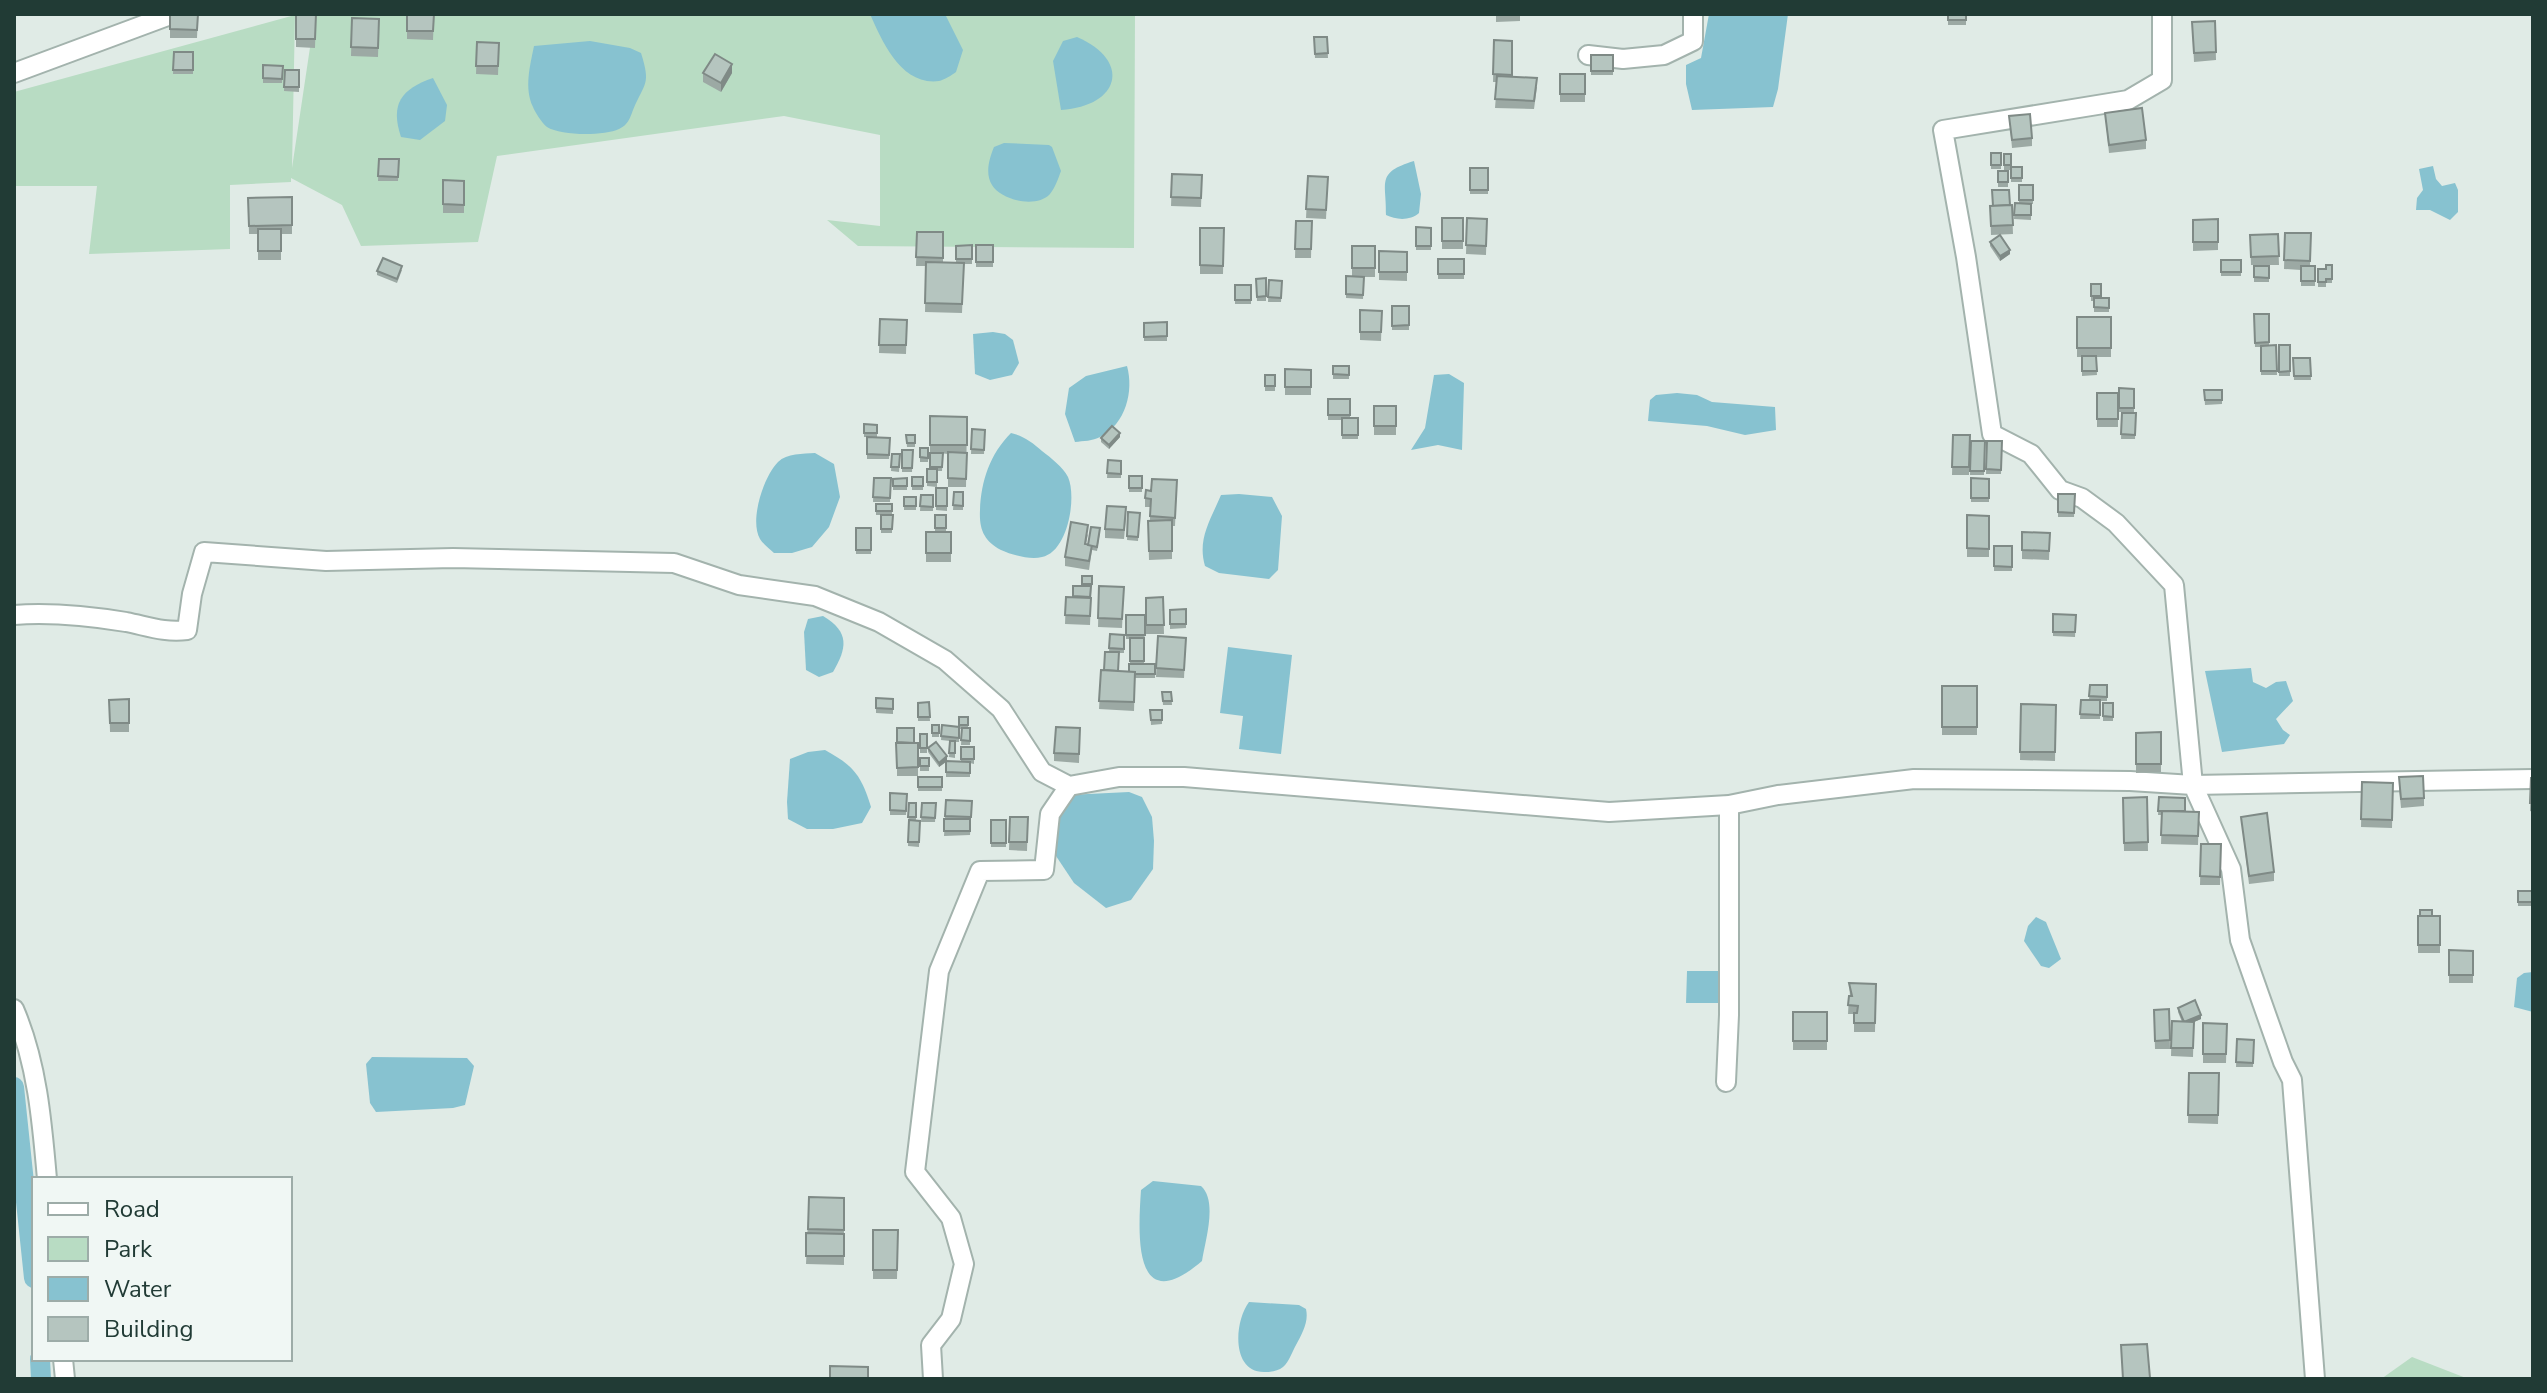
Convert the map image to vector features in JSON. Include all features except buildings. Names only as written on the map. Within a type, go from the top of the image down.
[{"type":"street","points":[[14,73],[173,14]]},
{"type":"street","points":[[1588,55],[1623,59],[1664,55],[1693,41],[1693,14]]},
{"type":"street","points":[[2162,14],[2162,80],[2128,100],[1943,130],[1966,257],[1992,434],[2031,454],[2060,490],[2082,498],[2116,523],[2174,585],[2193,785],[2231,869],[2240,940],[2292,1080],[2315,1379]]},
{"type":"street","points":[[14,615],[39,613],[86,617],[170,632],[187,630],[195,581],[204,552],[326,561],[453,558],[674,563],[739,585],[815,596],[893,630],[945,660],[1001,709],[1042,772],[1069,786],[1119,777],[1184,777],[1609,812],[1729,805],[1778,795],[1914,779],[2130,781],[2193,785],[2533,779]]},
{"type":"street","points":[[933,1379],[931,1345],[951,1319],[964,1264],[951,1218],[915,1172],[939,971],[980,871],[1044,870],[1050,814],[1069,786]]},
{"type":"street","points":[[1726,1082],[1729,805]]},
{"type":"street","points":[[14,1009],[28,1041],[43,1128],[47,1177]]},
{"type":"green space","points":[[315,14],[1135,14],[1134,248],[858,246],[827,220],[880,226],[880,135],[784,116],[497,156],[478,242],[361,246],[342,205],[291,178],[291,182],[230,185],[230,249],[89,254],[97,186],[15,186],[14,92],[295,15],[292,168]]},
{"type":"green space","points":[[2412,1357],[2466,1378],[2466,1379],[2381,1379]]},
{"type":"water","points":[[870,14],[945,14],[963,50],[956,72],[939,81],[926,81],[914,76],[895,60]]},
{"type":"water","points":[[1709,14],[1788,14],[1773,107],[1692,110],[1686,84],[1686,65],[1701,58]]},
{"type":"water","points":[[1077,37],[1095,47],[1106,58],[1112,70],[1112,81],[1096,100],[1081,107],[1061,110],[1053,61],[1063,41]]},
{"type":"water","points":[[590,41],[641,53],[646,71],[643,88],[628,121],[619,129],[583,134],[553,130],[541,120],[530,100],[529,77],[534,46]]},
{"type":"water","points":[[433,78],[447,105],[445,121],[420,140],[401,137],[397,115],[401,99],[413,87]]},
{"type":"water","points":[[1004,143],[1052,147],[1061,171],[1055,186],[1044,199],[1019,201],[1003,195],[992,185],[988,166],[994,147]]},
{"type":"water","points":[[1414,161],[1421,194],[1419,213],[1403,219],[1386,215],[1388,175]]},
{"type":"water","points":[[2433,166],[2436,179],[2442,186],[2455,183],[2458,190],[2458,212],[2450,220],[2430,210],[2416,210],[2417,198],[2423,190],[2419,169]]},
{"type":"water","points":[[973,334],[1005,334],[1013,340],[1019,363],[1012,375],[990,380],[975,374]]},
{"type":"water","points":[[1127,366],[1128,396],[1116,424],[1097,438],[1075,442],[1065,414],[1069,388],[1086,376]]},
{"type":"water","points":[[1449,374],[1464,383],[1462,450],[1438,445],[1411,450],[1425,428],[1434,375]]},
{"type":"water","points":[[1656,395],[1697,395],[1712,402],[1775,407],[1776,430],[1745,435],[1707,426],[1648,421],[1650,400]]},
{"type":"water","points":[[1011,433],[1028,440],[1056,463],[1066,473],[1071,486],[1071,510],[1064,535],[1051,553],[1042,557],[1032,558],[1001,550],[990,543],[980,523],[985,478],[997,450]]},
{"type":"water","points":[[815,453],[834,464],[840,497],[829,527],[812,547],[792,553],[774,553],[761,541],[757,531],[757,510],[763,488],[782,459],[795,454]]},
{"type":"water","points":[[1221,495],[1272,497],[1282,516],[1278,570],[1269,579],[1219,573],[1205,566],[1204,538]]},
{"type":"water","points":[[823,616],[842,634],[843,648],[833,672],[819,677],[806,670],[804,632],[808,619]]},
{"type":"water","points":[[1228,647],[1292,655],[1281,754],[1239,749],[1243,716],[1220,713]]},
{"type":"water","points":[[2251,668],[2253,682],[2266,688],[2286,681],[2293,701],[2276,719],[2290,735],[2284,744],[2222,752],[2205,671]]},
{"type":"water","points":[[825,750],[850,767],[864,787],[871,807],[862,823],[833,829],[807,829],[788,819],[790,759]]},
{"type":"water","points":[[1129,792],[1142,797],[1152,817],[1153,869],[1131,900],[1106,908],[1074,883],[1054,853],[1058,820],[1068,795]]},
{"type":"water","points":[[2036,917],[2046,922],[2061,959],[2049,968],[2041,966],[2024,941],[2028,926]]},
{"type":"water","points":[[1687,971],[1722,971],[1721,1003],[1686,1003]]},
{"type":"water","points":[[2533,972],[2533,1012],[2514,1007],[2517,978]]},
{"type":"water","points":[[372,1057],[467,1058],[474,1066],[465,1105],[376,1112],[370,1103],[366,1064]]},
{"type":"water","points":[[1153,1181],[1201,1186],[1209,1201],[1210,1211],[1202,1261],[1179,1277],[1163,1281],[1152,1276],[1144,1264],[1141,1248],[1141,1190]]},
{"type":"water","points":[[1249,1302],[1299,1305],[1306,1309],[1303,1332],[1287,1362],[1279,1369],[1267,1372],[1254,1370],[1241,1356],[1240,1322]]},
{"type":"waterway","points":[[14,1087],[32,1259]]},
{"type":"waterway","points":[[40,1361],[41,1379]]}]
